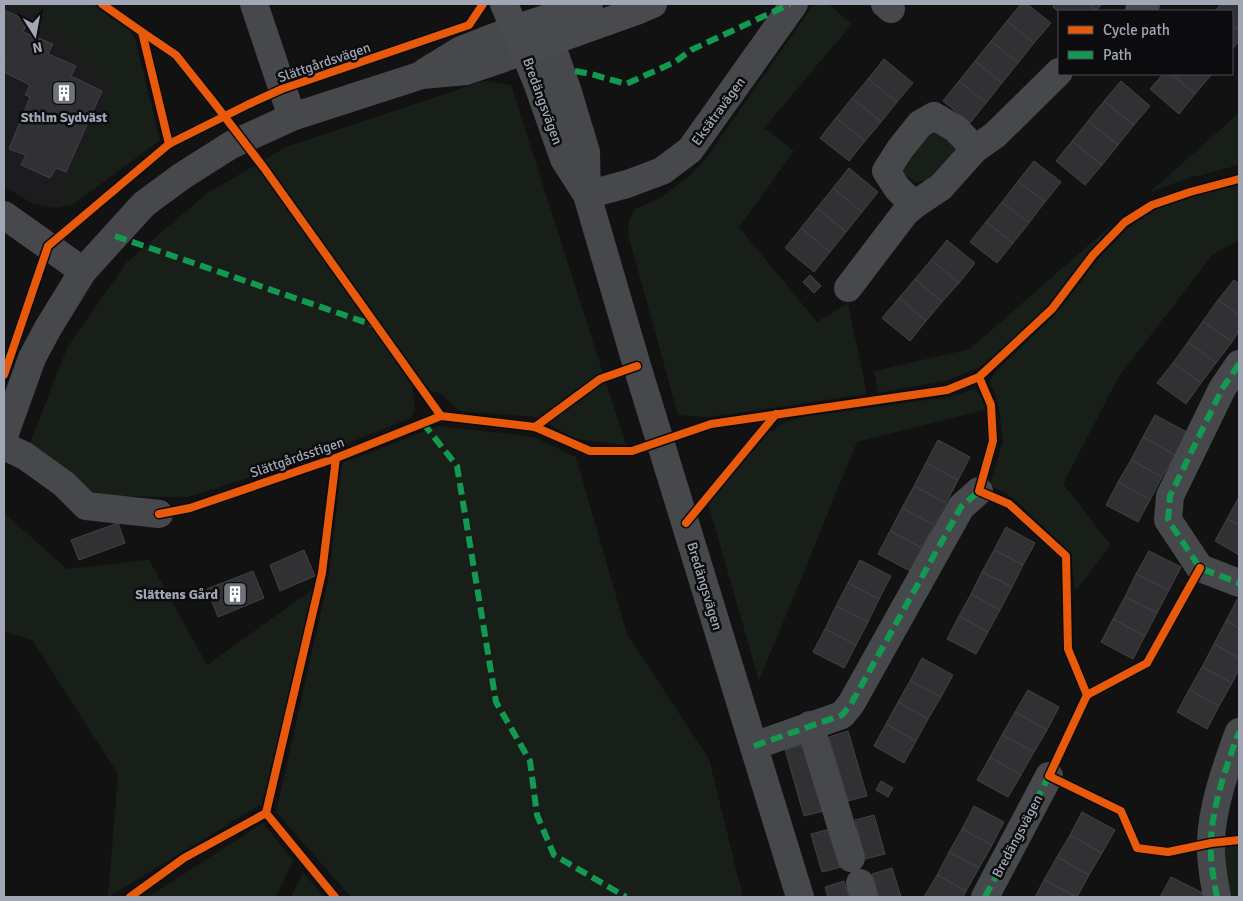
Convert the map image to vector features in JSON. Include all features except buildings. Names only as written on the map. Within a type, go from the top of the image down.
[{"type":"main road","name":"Bredängsvägen","points":[[504,4],[519,40]]},
{"type":"main road","points":[[519,40],[543,21],[589,4]]},
{"type":"main road","points":[[543,21],[639,10],[653,4]]},
{"type":"street","points":[[254,4],[292,117]]},
{"type":"street","name":"Eksätravägen","points":[[588,195],[627,184],[662,171],[690,150],[794,4]]},
{"type":"street","name":"Bredängsvägen","points":[[543,21],[567,89],[586,152],[588,195],[637,366],[800,897]]},
{"type":"street","points":[[4,436],[32,358],[48,328],[83,271],[144,204],[182,176],[231,146],[292,117],[422,75],[461,50],[519,40]]},
{"type":"street","name":"Bredängsvägen","points":[[519,40],[538,85],[564,159],[588,195]]},
{"type":"street","points":[[848,288],[906,213],[914,205],[941,187],[975,149],[995,135],[1058,73]]},
{"type":"street","points":[[914,205],[897,188],[886,171],[900,149],[920,124],[934,116],[956,129],[975,149]]},
{"type":"street","points":[[4,215],[83,271]]},
{"type":"street","points":[[1239,364],[1222,389],[1170,496],[1168,520],[1200,568],[1239,583]]},
{"type":"street","points":[[4,446],[25,456],[57,478],[86,506],[159,514]]},
{"type":"street","points":[[754,746],[842,715],[851,704],[961,507],[979,491]]},
{"type":"street","points":[[810,725],[851,858]]},
{"type":"street","points":[[1217,897],[1210,843],[1226,767],[1239,732]]},
{"type":"street","name":"Bredängsvägen","points":[[985,897],[1050,776]]},
{"type":"shaded area","points":[[4,4],[23,4],[112,86],[55,208],[33,204],[4,186]]},
{"type":"shaded area","points":[[23,4],[92,4],[130,31],[135,39],[160,140],[74,204],[55,208],[111,86]]},
{"type":"shaded area","points":[[814,4],[828,4],[852,24],[764,128],[794,151],[739,227],[817,322],[848,303],[867,394],[708,417],[678,415],[628,234],[629,221],[635,209],[660,198],[689,176],[707,157]]},
{"type":"shaded area","points":[[484,81],[511,85],[626,445],[575,439],[536,417],[459,411],[440,393],[412,388],[415,410],[411,418],[311,458],[188,497],[90,496],[30,443],[67,348],[127,262],[206,194],[286,147]]},
{"type":"shaded area","points":[[1239,113],[1239,165],[1185,179],[1149,193]]},
{"type":"shaded area","points":[[927,124],[953,134],[959,154],[936,179],[915,182],[901,172]]},
{"type":"shaded area","points":[[1239,180],[1239,240],[1212,255],[1118,378],[1063,484],[1111,545],[1075,591],[1071,553],[1012,497],[990,485],[1003,441],[999,407],[990,380],[999,368],[1056,314],[1099,258],[1128,228],[1155,210],[1190,192]]},
{"type":"shaded area","points":[[1114,223],[1047,306],[978,368],[948,380],[878,393],[874,371],[970,349]]},
{"type":"shaded area","points":[[975,389],[982,398],[985,410],[857,442],[759,681],[708,503],[767,434],[783,423],[801,417],[949,397]]},
{"type":"shaded area","points":[[438,426],[534,437],[576,457],[627,634],[709,759],[743,897],[351,897],[276,812],[329,576],[342,463]]},
{"type":"shaded area","points":[[4,513],[67,569],[149,560],[207,665],[316,587],[262,804],[108,897],[118,774],[32,640],[4,632]]},
{"type":"shaded area","points":[[263,823],[293,860],[276,897],[148,897]]},
{"type":"shaded area","points":[[1239,846],[1239,897],[1230,897],[1221,847]]},
{"type":"shaded area","points":[[303,872],[324,897],[291,897]]},
{"type":"marked path","points":[[575,71],[626,84],[675,62],[691,50],[790,4]]},
{"type":"marked path","points":[[115,236],[376,326]]},
{"type":"marked path","points":[[1239,364],[1222,389],[1170,496],[1168,520],[1200,568],[1239,583]]},
{"type":"marked path","points":[[423,423],[457,466],[496,702],[530,761],[537,815],[554,855],[626,897]]},
{"type":"marked path","points":[[754,746],[842,715],[851,704],[961,507],[979,491]]},
{"type":"marked path","points":[[1217,897],[1211,857],[1212,830],[1220,787],[1239,732]]},
{"type":"marked path","points":[[985,897],[1049,776]]},
{"type":"cycle path","points":[[102,4],[142,32],[169,144]]},
{"type":"cycle path","name":"Slättgårdsvägen","points":[[4,375],[48,246],[169,144],[282,89],[469,25],[483,4]]},
{"type":"cycle path","points":[[142,32],[176,55],[215,104],[264,168],[441,416],[535,427],[590,451],[632,451],[711,424],[947,390],[979,377],[1052,309],[1093,255],[1125,222],[1152,205],[1190,192],[1239,179]]},
{"type":"cycle path","points":[[535,427],[600,379],[637,366]]},
{"type":"cycle path","points":[[979,377],[991,405],[993,441],[979,491],[1009,504],[1066,556],[1068,649],[1087,695],[1049,776],[1121,811],[1137,848],[1168,852],[1211,843],[1239,840]]},
{"type":"cycle path","points":[[686,523],[776,414]]},
{"type":"cycle path","name":"Slättgårdsstigen","points":[[159,514],[190,508],[336,458],[441,416]]},
{"type":"cycle path","name":"Slättgårdsstigen","points":[[335,897],[266,813],[322,573],[336,458]]},
{"type":"cycle path","points":[[1087,695],[1147,663],[1200,568]]},
{"type":"cycle path","points":[[130,897],[184,858],[266,813]]},
{"type":"place","name":"Sthlm Sydväst","points":[[64,93]]},
{"type":"place","name":"Slättens Gård","points":[[235,594]]}]
